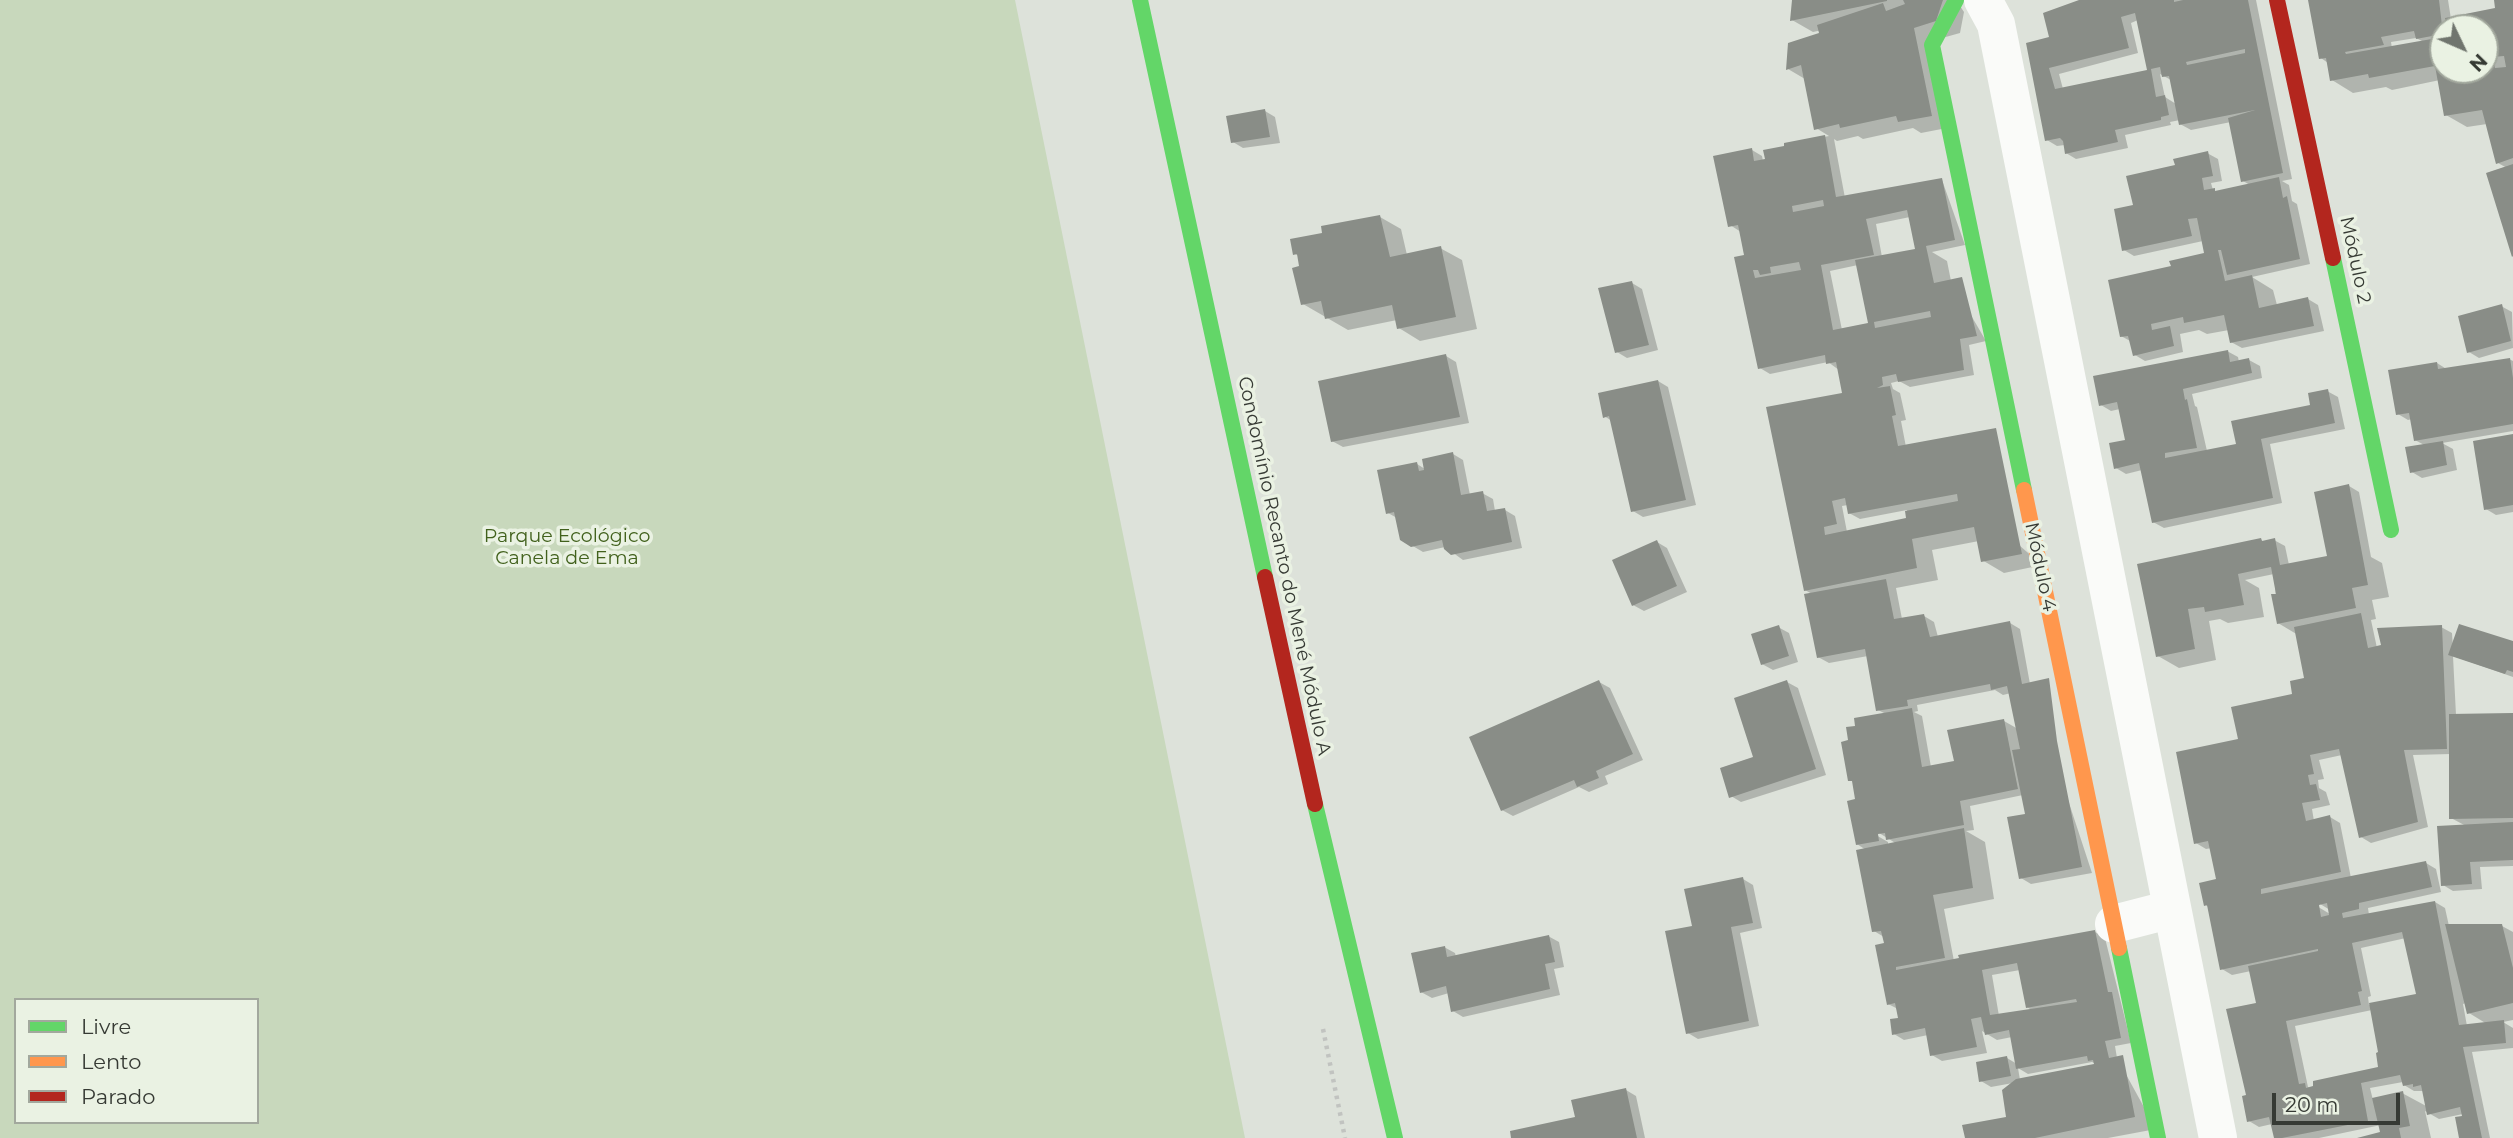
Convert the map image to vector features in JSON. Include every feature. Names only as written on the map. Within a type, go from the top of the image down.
[{"type":"street","name":"Condomínio Recanto do Mené Módulo A","points":[[1140,0],[1310,784],[1395,1138]]},
{"type":"street","name":"Módulo 4","points":[[1956,0],[1933,45],[2158,1138]]},
{"type":"street","points":[[1983,0],[1996,24],[2218,1138]]},
{"type":"street","name":"Módulo 2","points":[[2277,0],[2392,530]]},
{"type":"street","points":[[2114,924],[2172,909]]},
{"type":"green space","name":"Parque Ecológico Canela de Ema","points":[[0,0],[1015,0],[1245,1138],[0,1138]]},
{"type":"building","points":[[1792,0],[1887,0],[1887,1],[1790,21]]},
{"type":"building","points":[[1903,0],[1943,0],[1936,21],[1914,28],[1932,116],[1898,122],[1896,116],[1840,128],[1839,124],[1814,130],[1801,65],[1786,70],[1788,43],[1819,33],[1817,25],[1883,3],[1886,11],[1905,4]]},
{"type":"building","points":[[2079,0],[2248,0],[2283,173],[2241,182],[2228,118],[2255,110],[2179,125],[2169,76],[2162,77],[2160,67],[2151,69],[2156,97],[2165,95],[2169,115],[2161,117],[2161,120],[2115,130],[2118,142],[2065,154],[2060,138],[2045,141],[2026,43],[2049,37],[2043,13]],"holes":[[[2135,13],[2147,70],[2055,89],[2049,68],[2129,48],[2121,17]],[[2245,49],[2245,53],[2187,65],[2186,62]]]},
{"type":"building","points":[[2308,0],[2439,0],[2441,14],[2429,14],[2429,37],[2416,39],[2414,31],[2381,37],[2384,45],[2345,52],[2346,54],[2429,39],[2429,67],[2369,78],[2368,74],[2330,81],[2326,58],[2319,59]]},
{"type":"building","points":[[2494,0],[2513,0],[2513,158],[2496,164],[2482,110],[2444,116],[2438,84],[2499,84],[2499,68],[2506,67],[2504,56],[2499,56],[2499,14],[2465,14],[2495,8]]},
{"type":"building","points":[[1265,109],[1270,137],[1231,143],[1226,116]]},
{"type":"building","points":[[1825,135],[1836,197],[1942,178],[1955,240],[1926,246],[1934,283],[1962,277],[1977,336],[1960,339],[1964,370],[1898,382],[1896,374],[1882,377],[1883,385],[1877,388],[1890,386],[1896,415],[1892,416],[1898,446],[1996,428],[2022,554],[1981,562],[1974,527],[1912,539],[1917,568],[1804,591],[1766,407],[1842,393],[1836,362],[1826,364],[1825,355],[1758,369],[1734,257],[1744,255],[1738,225],[1728,227],[1713,156],[1752,148],[1754,161],[1765,159],[1763,150],[1784,146],[1784,143]],"holes":[[[1823,200],[1824,206],[1793,212],[1792,206]],[[1907,210],[1915,249],[1855,260],[1868,323],[1833,330],[1821,265],[1874,255],[1866,219]],[[1799,262],[1801,270],[1755,278],[1753,270],[1758,270],[1760,275],[1771,273],[1770,267]],[[1930,311],[1931,317],[1875,328],[1874,322]],[[1957,494],[1958,501],[1905,511],[1906,518],[1825,535],[1824,527],[1837,524],[1832,501],[1845,498],[1848,514]]]},
{"type":"building","points":[[2208,151],[2213,176],[2202,178],[2204,190],[2215,188],[2215,191],[2279,177],[2283,198],[2287,196],[2300,259],[2227,275],[2221,250],[2218,250],[2225,281],[2252,275],[2259,308],[2308,297],[2314,326],[2230,343],[2224,315],[2184,323],[2183,317],[2151,324],[2152,330],[2170,326],[2174,346],[2133,356],[2128,336],[2120,337],[2108,280],[2171,266],[2169,261],[2204,253],[2197,218],[2188,219],[2192,236],[2122,251],[2114,209],[2133,205],[2126,176],[2175,165],[2173,159]]},
{"type":"building","points":[[2513,164],[2513,256],[2512,257],[2486,173]]},
{"type":"building","points":[[1380,215],[1390,257],[1441,246],[1456,317],[1397,329],[1392,305],[1325,319],[1321,301],[1301,305],[1292,268],[1299,266],[1297,254],[1293,255],[1290,239],[1322,233],[1321,226]]},
{"type":"building","points":[[1632,281],[1649,345],[1615,353],[1598,288]]},
{"type":"building","points":[[2502,304],[2511,341],[2467,353],[2458,316]]},
{"type":"building","points":[[2228,350],[2230,362],[2249,358],[2252,373],[2183,389],[2197,448],[2165,453],[2165,458],[2236,444],[2231,421],[2310,405],[2308,393],[2328,389],[2335,423],[2261,439],[2273,498],[2152,523],[2139,463],[2114,469],[2109,443],[2125,440],[2117,402],[2099,406],[2093,376]]},
{"type":"building","points":[[1446,354],[1460,417],[1331,442],[1318,381]]},
{"type":"building","points":[[2510,358],[2513,424],[2414,441],[2409,413],[2396,415],[2388,370],[2437,362],[2438,369]]},
{"type":"building","points":[[1658,380],[1686,500],[1631,512],[1609,416],[1603,418],[1598,393]]},
{"type":"building","points":[[2513,434],[2513,505],[2484,510],[2473,441]]},
{"type":"building","points":[[2443,441],[2447,465],[2410,473],[2405,447]]},
{"type":"building","points":[[1453,452],[1461,495],[1483,491],[1487,511],[1505,508],[1512,542],[1451,555],[1444,549],[1442,540],[1411,547],[1400,540],[1394,512],[1386,514],[1377,470],[1417,462],[1419,471],[1424,470],[1422,459]]},
{"type":"building","points":[[2349,484],[2368,585],[2352,588],[2356,608],[2277,624],[2271,594],[2276,594],[2271,567],[2238,574],[2244,605],[2205,612],[2204,607],[2188,609],[2195,649],[2156,657],[2137,564],[2261,538],[2262,541],[2275,538],[2280,565],[2327,556],[2314,492]]},
{"type":"building","points":[[1657,540],[1677,586],[1632,606],[1612,560]]},
{"type":"building","points":[[1886,579],[1894,619],[1924,614],[1930,637],[2010,621],[2022,684],[2049,678],[2057,741],[2082,867],[2019,879],[2007,817],[2025,814],[2012,750],[2020,749],[2007,686],[1991,690],[1990,684],[1907,700],[1908,706],[1876,711],[1865,649],[1817,658],[1804,594]]},
{"type":"building","points":[[2361,613],[2368,648],[2381,645],[2377,628],[2442,625],[2447,749],[2404,750],[2418,822],[2359,838],[2339,749],[2310,755],[2314,774],[2308,775],[2310,785],[2316,784],[2320,800],[2302,803],[2306,821],[2330,815],[2341,872],[2261,889],[2261,894],[2426,861],[2432,887],[2359,903],[2359,909],[2342,913],[2343,918],[2435,901],[2459,1025],[2504,1020],[2506,1043],[2463,1047],[2482,1138],[2459,1138],[2455,1117],[2462,1116],[2460,1107],[2427,1115],[2421,1085],[2403,1086],[2400,1075],[2361,1083],[2368,1121],[2282,1138],[2274,1138],[2269,1117],[2247,1122],[2242,1096],[2246,1095],[2226,1009],[2256,1003],[2248,966],[2318,949],[2220,970],[2207,905],[2204,906],[2199,883],[2216,879],[2208,841],[2194,844],[2176,752],[2238,739],[2231,707],[2292,694],[2290,681],[2304,678],[2294,627]],"holes":[[[2327,903],[2329,915],[2321,917],[2319,905]],[[2402,932],[2416,994],[2369,1003],[2378,1067],[2313,1081],[2313,1086],[2306,1088],[2305,1083],[2299,1084],[2286,1021],[2361,1005],[2358,992],[2362,991],[2352,943]]]},
{"type":"building","points":[[2459,624],[2513,641],[2513,672],[2507,670],[2505,674],[2448,655]]},
{"type":"building","points":[[1779,625],[1789,656],[1761,665],[1751,634]]},
{"type":"building","points":[[1599,680],[1633,754],[1596,771],[1599,778],[1577,787],[1574,780],[1501,811],[1469,737]]},
{"type":"building","points":[[1787,680],[1816,769],[1729,798],[1720,768],[1753,757],[1734,698]]},
{"type":"building","points":[[1912,708],[1922,767],[1954,761],[1947,730],[2004,719],[2018,789],[1960,801],[1964,825],[1886,840],[1885,833],[1878,834],[1879,841],[1856,845],[1847,801],[1855,799],[1852,781],[1848,781],[1841,742],[1848,740],[1846,727],[1855,726],[1854,718]]},
{"type":"building","points":[[2513,713],[2513,818],[2449,819],[2449,714]]},
{"type":"building","points":[[2513,822],[2513,860],[2470,862],[2472,884],[2441,886],[2437,826]]},
{"type":"building","points":[[1964,828],[1973,888],[1933,895],[1945,958],[1896,967],[1896,970],[1959,958],[1958,955],[2095,930],[2121,1038],[2105,1041],[2109,1058],[2123,1055],[2135,1117],[2035,1138],[1965,1138],[1962,1125],[2006,1117],[2002,1090],[2016,1079],[2094,1064],[2093,1060],[2088,1061],[2087,1056],[2016,1069],[2009,1030],[1985,1035],[1981,1017],[1971,1019],[1977,1047],[1930,1056],[1925,1028],[1892,1035],[1890,1019],[1898,1018],[1895,1003],[1887,1005],[1875,945],[1884,943],[1881,931],[1872,932],[1856,850]],"holes":[[[2017,963],[2026,1008],[2076,999],[2077,1002],[1990,1015],[1982,970]]]},
{"type":"building","points":[[1743,877],[1753,923],[1731,927],[1749,1021],[1686,1034],[1665,931],[1692,926],[1684,889]]},
{"type":"building","points":[[2445,924],[2502,924],[2513,968],[2513,1003],[2467,1014]]},
{"type":"building","points":[[1549,935],[1555,962],[1545,964],[1550,989],[1451,1012],[1446,986],[1420,993],[1411,953],[1445,946],[1447,957]]},
{"type":"building","points":[[2007,1056],[2011,1076],[1979,1082],[1976,1062]]},
{"type":"building","points":[[1626,1088],[1637,1138],[1511,1138],[1510,1131],[1575,1117],[1571,1100]]},
{"type":"building","points":[[2403,1091],[2410,1126],[2399,1128],[2401,1138],[2357,1138],[2380,1132],[2372,1098]]},
{"type":"traffic: fast","points":[[1140,0],[1265,577]]},
{"type":"traffic: fast","points":[[1956,0],[1932,45],[2024,490]]},
{"type":"traffic: fast","points":[[2333,258],[2391,530]]},
{"type":"traffic: fast","points":[[1315,804],[1395,1138]]},
{"type":"traffic: fast","points":[[2119,948],[2158,1138]]},
{"type":"traffic: slow","points":[[2024,490],[2119,948]]},
{"type":"traffic: jam","points":[[2277,0],[2333,258]]},
{"type":"traffic: jam","points":[[1265,577],[1315,804]]}]
